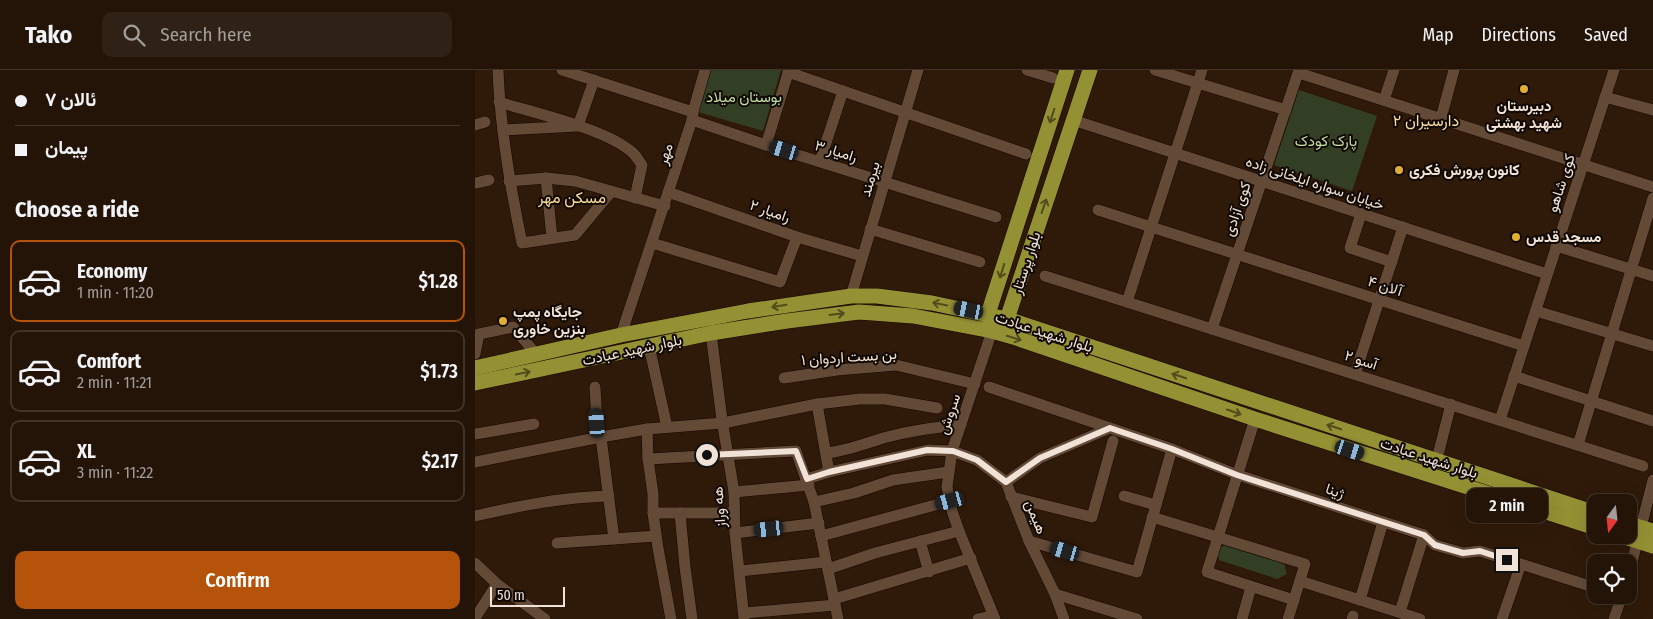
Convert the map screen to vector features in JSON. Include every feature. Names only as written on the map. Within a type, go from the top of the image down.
[{"type":"main road","name":"بلوار پرستار","points":[[988,314],[1067,70]]},
{"type":"main road","name":"بلوار پرستار","points":[[1007,319],[1089,70]]},
{"type":"main road","name":"بلوار شهید عبادت","points":[[475,368],[621,335],[748,311],[851,296],[877,296],[932,303],[1007,319],[1587,510]]},
{"type":"main road","name":"بلوار شهید عبادت","points":[[475,383],[711,333],[787,321],[859,312],[913,316],[992,332],[1255,420],[1587,525]]},
{"type":"main road","points":[[988,314],[992,332],[1007,319]]},
{"type":"main road","points":[[1640,531],[1653,546]]},
{"type":"street","points":[[498,70],[499,102],[509,181],[521,243],[575,236],[611,192]]},
{"type":"street","name":"مهر","points":[[621,335],[651,242],[665,206],[705,70]]},
{"type":"street","name":"بیرمند","points":[[851,296],[918,70]]},
{"type":"street","points":[[1027,70],[1053,78]]},
{"type":"street","points":[[1155,70],[1286,110]]},
{"type":"street","points":[[1127,302],[1201,70]]},
{"type":"street","points":[[1385,100],[1394,70]]},
{"type":"street","points":[[1441,118],[1454,70]]},
{"type":"street","name":"کوی شاهو","points":[[1500,420],[1614,70]]},
{"type":"street","points":[[570,71],[693,116]]},
{"type":"street","points":[[766,145],[788,71],[1026,154]]},
{"type":"street","points":[[1299,71],[1653,187]]},
{"type":"street","name":"کوی آزادی","points":[[1212,329],[1299,71]]},
{"type":"street","points":[[578,126],[594,80]]},
{"type":"street","points":[[820,162],[843,91]]},
{"type":"street","points":[[1605,97],[1653,110]]},
{"type":"street","points":[[499,102],[578,126],[615,141],[633,153],[641,166],[635,198]]},
{"type":"street","name":"رامیار ۳","points":[[693,116],[766,145],[996,217]]},
{"type":"street","name":"خیابان سواره ایلخانی زاده","points":[[1073,120],[1547,274]]},
{"type":"street","points":[[503,130],[578,126]]},
{"type":"street","points":[[509,181],[546,178],[575,181],[665,206]]},
{"type":"street","points":[[546,178],[551,238]]},
{"type":"street","points":[[475,184],[489,180]]},
{"type":"street","name":"رامیار ۲","points":[[669,192],[797,237],[862,256]]},
{"type":"street","points":[[1578,445],[1653,198]]},
{"type":"street","name":"آلان ۴","points":[[1098,210],[1524,346]]},
{"type":"street","points":[[1361,214],[1350,248],[1391,262]]},
{"type":"street","points":[[1355,374],[1403,227]]},
{"type":"street","points":[[870,229],[980,262]]},
{"type":"street","points":[[651,242],[780,282],[797,237]]},
{"type":"street","points":[[1556,246],[1653,276]]},
{"type":"street","name":"آسو ۲","points":[[1045,276],[1643,466]]},
{"type":"street","points":[[1535,311],[1653,346]]},
{"type":"street","points":[[475,354],[479,334],[513,327],[536,354]]},
{"type":"street","name":"سروش","points":[[992,332],[953,451],[947,487],[959,531],[994,617]]},
{"type":"street","name":"هه وراز","points":[[711,333],[734,492],[735,533],[744,616]]},
{"type":"street","points":[[649,346],[667,427]]},
{"type":"street","name":"بن بست اردوان ۱","points":[[784,378],[837,370],[896,366],[975,384]]},
{"type":"street","points":[[1515,376],[1653,421]]},
{"type":"street","points":[[595,387],[597,423],[601,436],[614,539]]},
{"type":"street","name":"ژینا","points":[[989,388],[1172,449],[1237,475],[1424,535],[1435,545],[1463,553],[1480,551],[1587,585]]},
{"type":"street","points":[[475,462],[601,436],[647,429],[723,423],[817,404],[860,399],[885,400],[937,408]]},
{"type":"street","points":[[817,404],[829,472]]},
{"type":"street","points":[[1439,451],[1451,404]]},
{"type":"street","points":[[1255,420],[1207,572],[1294,600]]},
{"type":"street","points":[[475,434],[534,424]]},
{"type":"street","points":[[826,453],[839,452],[930,427],[961,425]]},
{"type":"street","points":[[734,492],[808,482],[829,472],[927,450],[953,451],[977,460],[1006,482],[1040,458],[1110,428]]},
{"type":"street","points":[[647,429],[647,459],[653,494],[653,513],[671,619]]},
{"type":"street","points":[[1011,497],[1092,517],[1113,440]]},
{"type":"street","points":[[1029,541],[1137,572],[1172,449]]},
{"type":"street","points":[[647,459],[796,451],[814,502],[838,619]]},
{"type":"street","points":[[814,502],[854,493],[893,480],[949,472]]},
{"type":"street","points":[[1634,554],[1653,480]]},
{"type":"street","name":"هیمن","points":[[1006,482],[1029,541],[1055,594],[1064,619]]},
{"type":"street","points":[[475,516],[542,502],[586,496],[609,496]]},
{"type":"street","points":[[1125,496],[1156,505]]},
{"type":"street","points":[[821,536],[950,501]]},
{"type":"street","points":[[1640,531],[1653,503]]},
{"type":"street","points":[[653,513],[734,513]]},
{"type":"street","points":[[681,513],[685,567],[692,619]]},
{"type":"street","points":[[1152,517],[1305,564],[1288,619]]},
{"type":"street","points":[[1360,600],[1383,522]]},
{"type":"street","points":[[735,533],[819,524]]},
{"type":"street","points":[[740,571],[827,565],[959,531]]},
{"type":"street","points":[[1399,612],[1424,535]]},
{"type":"street","points":[[557,543],[656,536]]},
{"type":"street","points":[[920,541],[929,572]]},
{"type":"street","points":[[744,616],[835,602],[971,558]]},
{"type":"street","points":[[475,563],[497,584],[541,618]]},
{"type":"street","points":[[1502,619],[1521,564]]},
{"type":"street","points":[[1300,581],[1420,619]]},
{"type":"street","points":[[475,618],[497,584]]},
{"type":"street","points":[[1242,619],[1251,587]]},
{"type":"street","points":[[1055,594],[1137,619]]},
{"type":"street","points":[[1614,619],[1618,604]]},
{"type":"street","points":[[978,619],[994,617]]},
{"type":"green space","name":"بوستان میلاد","points":[[711,70],[781,70],[763,131],[698,112]]},
{"type":"green space","name":"پارک کودک","points":[[1299,90],[1377,116],[1352,191],[1274,165]]},
{"type":"green space","points":[[1225,545],[1284,564],[1287,574],[1277,579],[1219,560],[1217,550]]},
{"type":"place","name":"دبیرستان شهید بهشتی","points":[[1524,89]]},
{"type":"place","name":"کانون پرورش فکری","points":[[1399,170]]},
{"type":"place","name":"مسجد قدس","points":[[1516,237]]},
{"type":"place","name":"جایگاه پمپ بنزین خاوری","points":[[503,321]]},
{"type":"district","name":"دارسیران ۲","points":[[1426,120]]},
{"type":"district","name":"مسکن مهر","points":[[572,197]]},
{"type":"route","points":[[707,455],[796,451],[807,479],[829,472],[927,450],[953,451],[977,460],[1006,482],[1040,458],[1110,428],[1172,449],[1237,475],[1424,535],[1435,545],[1463,553],[1480,551],[1507,560]]}]
